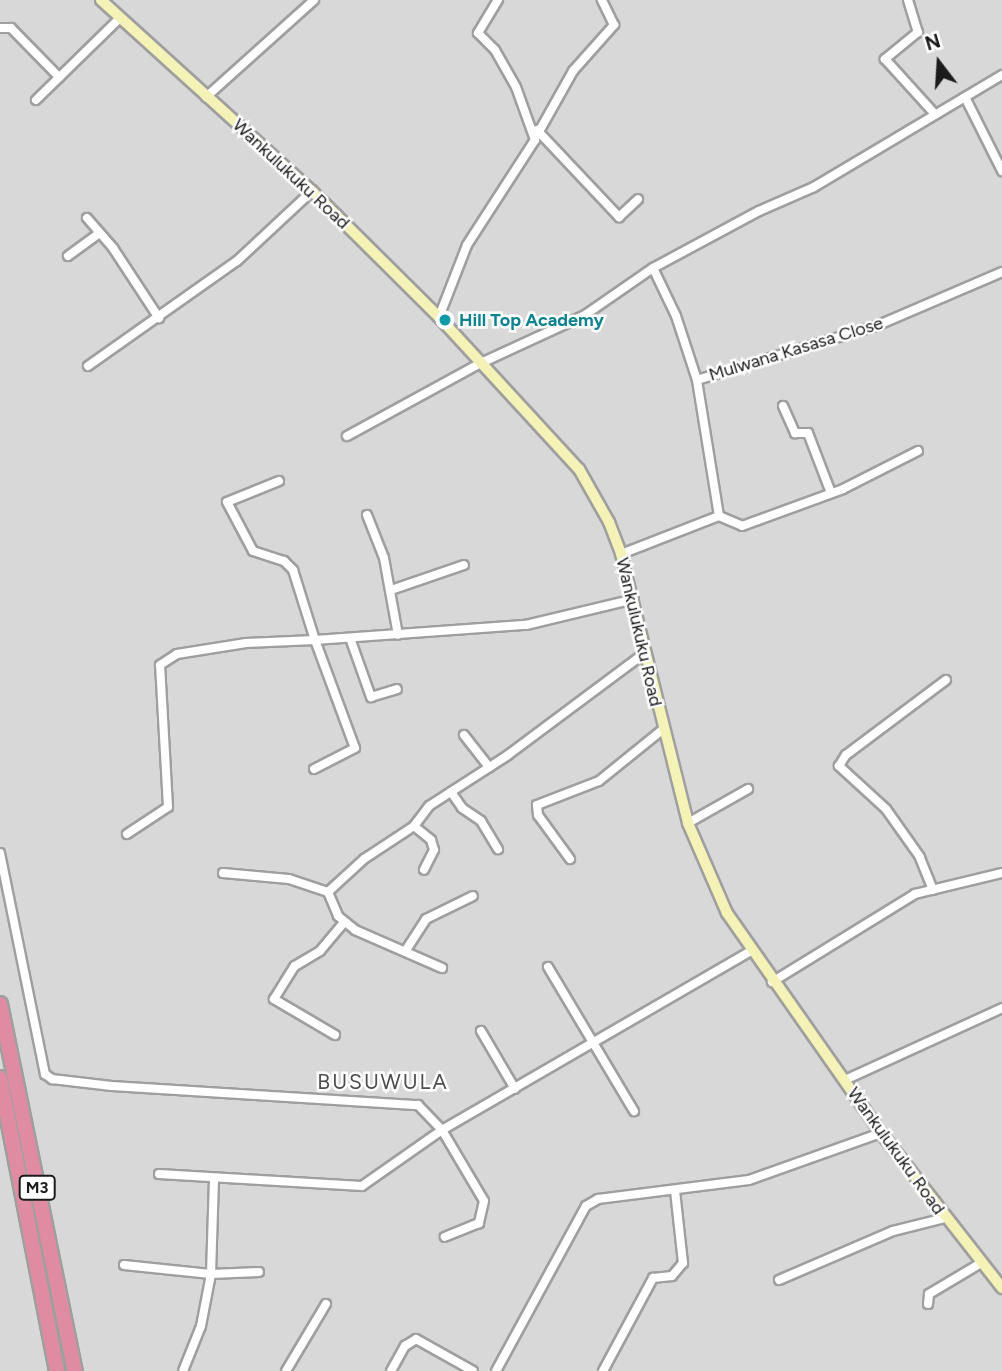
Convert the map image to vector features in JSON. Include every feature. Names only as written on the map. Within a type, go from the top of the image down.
[{"type":"highway","name":"M3","points":[[0,1004],[75,1371]]},
{"type":"highway","name":"M3","points":[[0,1078],[58,1371]]},
{"type":"main road","name":"Wankulukuku Road","points":[[102,0],[119,19],[312,191],[439,317],[579,469],[610,522],[621,554],[634,599],[662,730],[688,824],[727,913],[772,982],[881,1133],[1002,1288]]},
{"type":"street","points":[[206,97],[314,0]]},
{"type":"street","points":[[498,0],[478,33],[495,50],[516,87],[536,135],[619,217],[638,199]]},
{"type":"street","points":[[439,317],[467,245],[573,71],[614,24],[602,0]]},
{"type":"street","points":[[908,0],[918,32],[885,59],[934,113]]},
{"type":"street","points":[[36,100],[119,19]]},
{"type":"street","points":[[0,28],[11,28],[59,77]]},
{"type":"street","points":[[347,436],[481,363],[585,315],[653,268],[759,211],[814,187],[934,113],[1002,75]]},
{"type":"street","points":[[965,97],[1002,171]]},
{"type":"street","points":[[88,366],[237,261],[312,191]]},
{"type":"street","points":[[87,218],[159,318]]},
{"type":"street","points":[[68,256],[100,233]]},
{"type":"street","points":[[653,268],[676,316],[697,380]]},
{"type":"street","name":"Mulwana Kasasa Close","points":[[719,516],[697,380],[876,326],[1002,272]]},
{"type":"street","points":[[783,406],[795,433],[807,431],[831,493]]},
{"type":"street","points":[[621,554],[719,516],[742,526],[831,493],[918,451]]},
{"type":"street","points":[[279,481],[227,502],[253,551],[284,561],[293,570],[315,640],[355,748],[314,769]]},
{"type":"street","points":[[367,515],[391,590],[398,635]]},
{"type":"street","points":[[391,590],[464,565]]},
{"type":"street","points":[[127,834],[168,807],[160,719],[160,665],[166,659],[246,643],[526,625],[634,599]]},
{"type":"street","points":[[350,638],[371,697],[397,689]]},
{"type":"street","points":[[328,892],[364,859],[414,826],[429,806],[489,767],[646,652]]},
{"type":"street","points":[[933,890],[912,843],[886,809],[839,766],[846,755],[946,680]]},
{"type":"street","points":[[570,859],[538,816],[537,805],[599,781],[662,730]]},
{"type":"street","points":[[464,735],[489,767]]},
{"type":"street","points":[[688,824],[748,789]]},
{"type":"street","points":[[451,792],[462,808],[481,821],[498,849]]},
{"type":"street","points":[[414,826],[431,840],[434,850],[424,870]]},
{"type":"street","points":[[0,853],[42,1068],[52,1079],[180,1091],[406,1102],[418,1105],[442,1130],[484,1201],[485,1212],[469,1230],[445,1237]]},
{"type":"street","points":[[223,873],[289,879],[328,892],[345,922],[379,943],[406,950],[442,968]]},
{"type":"street","points":[[772,982],[852,929],[915,894],[1002,873]]},
{"type":"street","points":[[406,950],[426,919],[473,896]]},
{"type":"street","points":[[335,1035],[274,999],[295,966],[320,951],[345,922]]},
{"type":"street","points":[[159,1174],[356,1187],[442,1130],[751,951]]},
{"type":"street","points":[[548,967],[634,1111]]},
{"type":"street","points":[[845,1080],[1002,1008]]},
{"type":"street","points":[[481,1031],[515,1089]]},
{"type":"street","points":[[496,1371],[586,1206],[598,1199],[748,1180],[881,1133]]},
{"type":"street","points":[[183,1371],[201,1326],[211,1274],[214,1178]]},
{"type":"street","points":[[603,1371],[653,1278],[672,1276],[683,1263],[675,1191]]},
{"type":"street","points":[[779,1280],[893,1231],[945,1218]]},
{"type":"street","points":[[928,1304],[929,1294],[981,1263]]},
{"type":"street","points":[[124,1265],[211,1274],[259,1272]]},
{"type":"street","points":[[286,1371],[326,1304]]},
{"type":"street","points":[[391,1371],[405,1346],[416,1339],[425,1340],[473,1371]]},
{"type":"shaded area","points":[[0,0],[1002,0],[1002,1371],[0,1371]]},
{"type":"place","name":"Hill Top Academy","points":[[445,320]]},
{"type":"district","name":"BUSUWULA","points":[[383,1082]]}]
